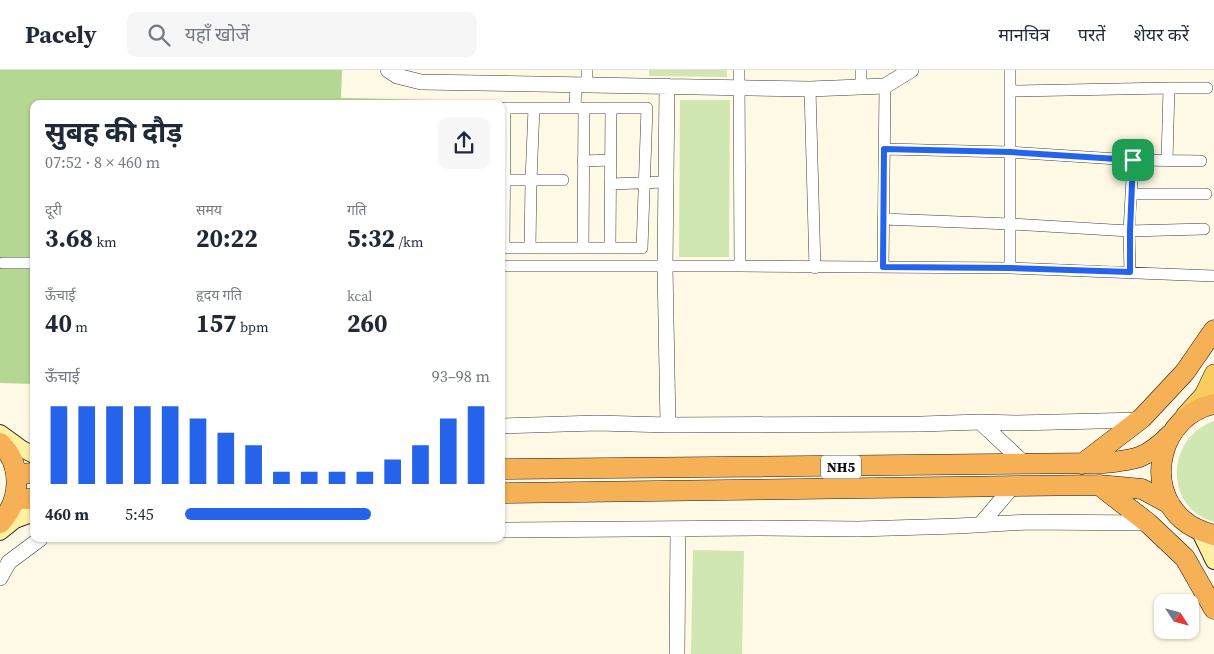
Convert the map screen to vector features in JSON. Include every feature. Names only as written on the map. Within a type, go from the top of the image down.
[{"type":"highway","points":[[1082,464],[1140,420],[1185,372],[1214,330]]},
{"type":"highway","name":"NH5","points":[[505,469],[1026,465],[1124,461],[1144,457],[1157,448],[1175,428],[1199,409],[1214,404]]},
{"type":"highway","name":"NH5","points":[[1175,428],[1163,451],[1161,469],[1163,487],[1170,504],[1182,519],[1206,533]]},
{"type":"highway","points":[[0,443],[25,474],[17,483],[24,499],[10,510],[0,523]]},
{"type":"highway","points":[[1099,484],[1148,523],[1185,558],[1214,610]]},
{"type":"highway","name":"NH5","points":[[505,493],[1099,484],[1142,490],[1170,504]]},
{"type":"main road","points":[[1175,428],[1204,395],[1214,374]]},
{"type":"main road","points":[[0,433],[30,453]]},
{"type":"main road","points":[[0,532],[15,520],[30,514]]},
{"type":"main road","points":[[1206,533],[1214,561]]},
{"type":"street","points":[[388,70],[397,76],[421,82],[810,89],[885,86],[911,70]]},
{"type":"street","points":[[583,248],[583,161],[580,108],[581,86],[587,70]]},
{"type":"street","points":[[739,70],[740,266]]},
{"type":"street","points":[[861,70],[861,87]]},
{"type":"street","points":[[1010,70],[1010,268]]},
{"type":"street","points":[[667,86],[665,267],[668,426]]},
{"type":"street","points":[[883,267],[885,86]]},
{"type":"street","points":[[1167,161],[1169,88]]},
{"type":"street","points":[[1010,91],[1207,88]]},
{"type":"street","points":[[810,89],[815,268]]},
{"type":"street","points":[[505,248],[642,248],[647,108],[505,108],[505,180],[563,180]]},
{"type":"street","points":[[530,248],[530,180],[534,108]]},
{"type":"street","points":[[610,248],[611,108]]},
{"type":"street","points":[[884,149],[1010,152],[1133,160],[1201,161]]},
{"type":"street","points":[[583,161],[611,160]]},
{"type":"street","points":[[1130,272],[1133,160]]},
{"type":"street","points":[[610,184],[666,182]]},
{"type":"street","points":[[1131,194],[1206,194]]},
{"type":"street","points":[[883,219],[1130,231],[1204,229]]},
{"type":"street","points":[[3,263],[30,263]]},
{"type":"street","points":[[505,266],[1010,268],[1214,276]]},
{"type":"street","points":[[505,426],[597,423],[668,426],[1140,420]]},
{"type":"street","points":[[980,422],[1026,465]]},
{"type":"street","points":[[980,526],[1013,486]]},
{"type":"street","points":[[505,530],[858,529],[980,526],[1028,522],[1148,523]]},
{"type":"street","points":[[677,654],[678,529]]},
{"type":"street","points":[[0,578],[9,562],[36,542]]},
{"type":"green space","points":[[0,70],[342,70],[341,98],[440,100],[30,100],[30,384],[0,383]]},
{"type":"green space","points":[[649,70],[727,70],[727,77],[649,76]]},
{"type":"green space","points":[[680,100],[730,100],[729,257],[679,257]]},
{"type":"green space","points":[[1214,421],[1214,522],[1197,514],[1186,502],[1179,488],[1177,472],[1179,456],[1187,442],[1198,430]]},
{"type":"green space","points":[[693,550],[744,551],[742,654],[691,654]]},
{"type":"route","points":[[884,149],[1010,152],[1133,160],[1130,272],[1010,268],[883,267],[884,149]]}]
